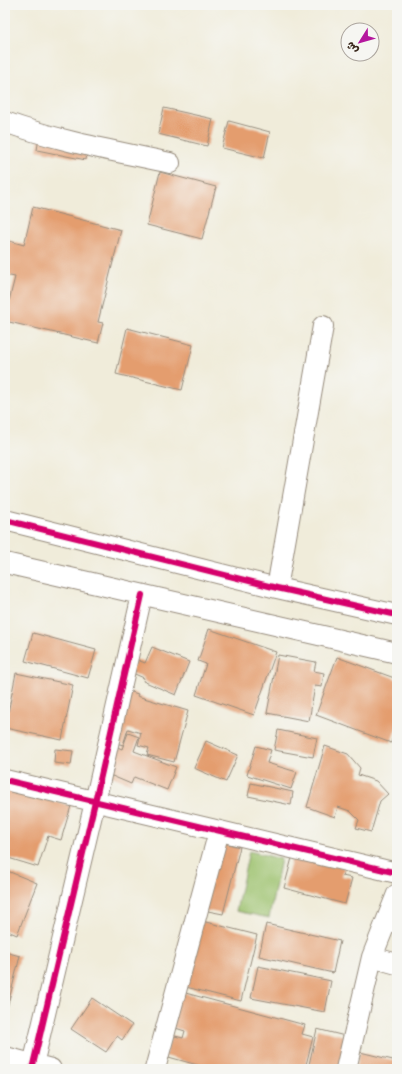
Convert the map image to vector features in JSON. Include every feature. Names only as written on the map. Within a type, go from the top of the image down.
[{"type":"street","points":[[5,122],[50,136],[170,163]]},
{"type":"street","points":[[278,588],[323,326]]},
{"type":"street","points":[[5,520],[278,588],[397,615]]},
{"type":"street","points":[[5,563],[397,653]]},
{"type":"street","points":[[5,1058],[38,1068],[142,595]]},
{"type":"street","points":[[5,780],[397,873]]},
{"type":"street","points":[[156,1069],[219,831]]},
{"type":"street","points":[[346,1069],[372,957],[397,894]]},
{"type":"street","points":[[372,957],[397,964]]},
{"type":"green space","points":[[249,851],[281,859],[269,918],[236,911]]},
{"type":"building","points":[[164,108],[213,119],[207,146],[158,134]]},
{"type":"building","points":[[229,121],[270,132],[264,158],[222,148]]},
{"type":"building","points":[[39,138],[88,147],[86,160],[37,150]]},
{"type":"building","points":[[160,172],[216,187],[202,239],[147,225]]},
{"type":"building","points":[[33,207],[121,230],[98,322],[103,323],[98,343],[5,321],[5,299],[9,301],[15,277],[5,275],[6,240],[24,245]]},
{"type":"building","points":[[127,328],[193,345],[182,390],[116,374]]},
{"type":"building","points":[[209,629],[276,652],[254,715],[196,695],[206,664],[198,661]]},
{"type":"building","points":[[33,633],[96,650],[88,678],[25,661]]},
{"type":"building","points":[[152,647],[189,662],[176,695],[143,681],[144,678],[130,672],[135,659],[145,663]]},
{"type":"building","points":[[278,655],[316,662],[314,671],[324,673],[322,687],[315,686],[309,721],[267,713]]},
{"type":"building","points":[[337,657],[397,679],[397,726],[391,743],[316,715]]},
{"type":"building","points":[[16,673],[73,685],[62,740],[5,728]]},
{"type":"building","points":[[125,690],[138,694],[137,696],[188,711],[174,762],[147,755],[149,748],[138,745],[141,733],[128,729],[123,745],[110,741]]},
{"type":"building","points":[[278,730],[317,738],[313,757],[274,750]]},
{"type":"building","points":[[128,733],[139,737],[134,751],[176,767],[167,790],[134,777],[131,784],[105,773],[115,746],[122,749]]},
{"type":"building","points":[[206,741],[238,755],[226,782],[194,768]]},
{"type":"building","points":[[256,746],[271,750],[267,763],[297,772],[291,789],[247,775]]},
{"type":"building","points":[[325,746],[348,754],[360,768],[358,775],[376,781],[388,794],[380,801],[371,832],[356,828],[359,820],[350,811],[338,807],[335,817],[307,807]]},
{"type":"building","points":[[55,749],[73,751],[71,765],[54,763]]},
{"type":"building","points":[[251,783],[293,792],[291,805],[248,796]]},
{"type":"building","points":[[5,785],[71,806],[61,840],[48,836],[38,867],[5,857]]},
{"type":"building","points":[[220,842],[240,847],[223,914],[203,910]]},
{"type":"building","points":[[293,854],[345,868],[342,876],[352,878],[345,904],[284,888]]},
{"type":"building","points":[[5,870],[37,883],[17,935],[5,930]]},
{"type":"building","points":[[198,920],[257,935],[241,1001],[182,986]]},
{"type":"building","points":[[266,924],[340,941],[333,973],[259,956]]},
{"type":"building","points":[[5,952],[20,956],[7,1008],[5,1008]]},
{"type":"building","points":[[258,966],[331,981],[325,1012],[251,998]]},
{"type":"building","points":[[178,991],[305,1025],[302,1034],[313,1037],[305,1069],[212,1069],[165,1056],[171,1035],[183,1038],[185,1031],[169,1026]]},
{"type":"building","points":[[92,998],[132,1025],[122,1040],[117,1036],[106,1052],[71,1029]]},
{"type":"building","points":[[317,1029],[349,1037],[342,1069],[308,1069]]},
{"type":"building","points":[[360,1052],[397,1061],[397,1069],[356,1069]]},
{"type":"cycle path","points":[[5,520],[277,588],[397,615]]},
{"type":"cycle path","points":[[32,1069],[142,595]]},
{"type":"cycle path","points":[[5,780],[397,873]]}]
